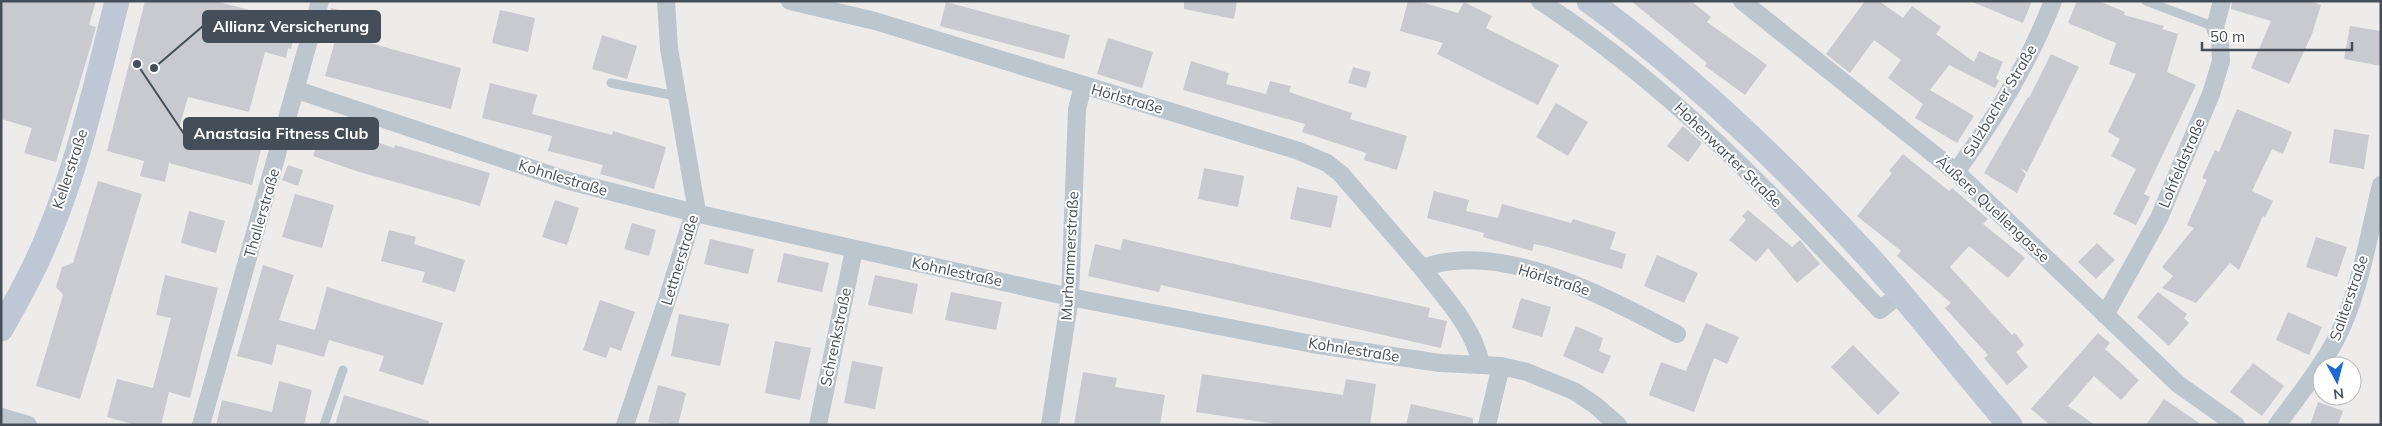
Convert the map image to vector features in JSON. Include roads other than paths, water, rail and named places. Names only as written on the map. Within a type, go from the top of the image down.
[{"type":"street","name":"Kellerstraße","points":[[1,329],[38,259],[64,191],[80,142],[117,1]]},
{"type":"street","name":"Thallerstraße","points":[[201,425],[297,90],[320,1]]},
{"type":"street","name":"Lettnerstraße","points":[[625,425],[695,213],[695,198],[669,48],[666,1]]},
{"type":"street","name":"Hörlstraße","points":[[790,1],[875,21],[1291,148],[1327,163],[1341,174],[1422,268],[1466,325],[1474,338],[1481,364]]},
{"type":"street","name":"Hohenwarter Straße","points":[[1540,1],[1628,63],[1656,86],[1773,197],[1880,310],[1900,294]]},
{"type":"street","name":"Hohenwarter Straße","points":[[1589,1],[1709,98],[1760,146],[1858,245],[2010,425]]},
{"type":"street","name":"Äußere Quellengasse","points":[[1742,1],[1956,172],[2178,384],[2236,425]]},
{"type":"street","name":"Sulzbacher Straße","points":[[1956,172],[2021,71],[2053,1]]},
{"type":"street","name":"Lohfeldstraße","points":[[2105,315],[2159,218],[2211,94],[2221,61],[2220,42],[2215,27],[2222,1]]},
{"type":"street","name":"Murhammerstraße","points":[[1050,425],[1070,297],[1077,109],[1083,86]]},
{"type":"street","name":"Kohnlestraße","points":[[297,90],[569,181],[854,250],[1070,297],[1312,344],[1440,363],[1501,366],[1527,372],[1574,391],[1595,405],[1618,425]]},
{"type":"street","name":"Saliterstraße","points":[[2277,425],[2320,368],[2335,341],[2357,283],[2381,185]]},
{"type":"street","name":"Schrenkstraße","points":[[818,425],[854,250]]},
{"type":"street","name":"Hörlstraße","points":[[1422,268],[1438,262],[1459,260],[1543,273],[1608,298],[1677,334]]},
{"type":"street","points":[[1487,425],[1501,366]]},
{"type":"street","points":[[1,417],[28,425]]},
{"type":"lane","points":[[2146,1],[2215,27]]},
{"type":"lane","points":[[610,83],[676,96]]},
{"type":"lane","points":[[324,425],[343,370]]},
{"type":"place","name":"Anastasia Fitness Club","points":[[137,64]]},
{"type":"place","name":"Allianz Versicherung","points":[[154,68]]}]
